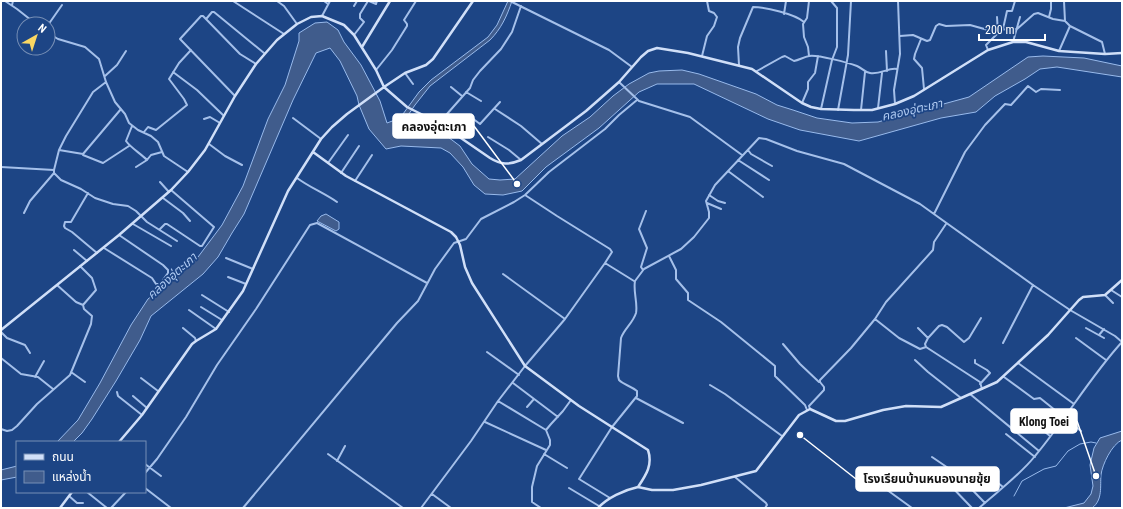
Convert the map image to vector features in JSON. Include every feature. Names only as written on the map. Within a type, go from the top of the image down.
[{"type":"street","points":[[4,1],[12,5],[26,16]]},
{"type":"street","points":[[12,5],[13,1]]},
{"type":"street","points":[[233,1],[284,34]]},
{"type":"street","points":[[277,1],[284,6],[297,24]]},
{"type":"street","points":[[324,1],[328,4]]},
{"type":"street","points":[[322,16],[330,1]]},
{"type":"street","points":[[354,6],[357,1]]},
{"type":"street","points":[[354,35],[364,22],[360,18],[360,14],[369,1],[376,4],[378,1]]},
{"type":"street","points":[[362,47],[390,1]]},
{"type":"street","points":[[376,70],[408,26],[404,20],[416,1]]},
{"type":"street","points":[[120,441],[142,415],[158,391],[196,341],[216,329],[229,312],[253,270],[281,204],[296,177],[321,139],[332,127],[384,87],[405,73],[426,64],[433,59],[473,1]]},
{"type":"street","points":[[702,56],[708,36],[717,17],[714,13],[709,11],[707,1]]},
{"type":"street","points":[[784,14],[786,1]]},
{"type":"street","points":[[809,1],[807,18],[802,24],[809,56]]},
{"type":"street","points":[[821,109],[832,60],[837,45],[837,8],[831,1]]},
{"type":"street","points":[[838,110],[848,55],[851,1]]},
{"type":"street","points":[[894,104],[894,90],[900,54],[898,1]]},
{"type":"street","points":[[1003,30],[1006,11],[1012,11],[1015,1]]},
{"type":"street","points":[[1049,16],[1051,1]]},
{"type":"street","points":[[1064,1],[1065,21]]},
{"type":"street","points":[[512,2],[609,50],[632,68]]},
{"type":"street","points":[[55,16],[62,6]]},
{"type":"street","points":[[439,123],[463,96],[480,72],[501,49],[512,32],[521,6]]},
{"type":"street","points":[[739,65],[738,47],[740,38],[753,7],[798,18],[804,22]]},
{"type":"street","points":[[206,19],[212,12],[214,12],[264,54]]},
{"type":"street","points":[[900,36],[913,35],[930,40],[936,26],[939,24],[946,26],[970,25],[979,28],[998,30],[1017,29],[1034,14],[1038,13],[1049,16],[1053,19],[1065,21],[1070,26],[1100,41],[1105,54]]},
{"type":"street","points":[[234,96],[180,39],[201,16],[203,16],[240,54],[256,64]]},
{"type":"street","points":[[30,353],[25,345],[7,338],[1,331],[104,248],[170,191],[188,172],[209,144],[234,96],[264,54],[284,34],[297,24],[311,17],[322,16],[344,25],[354,35],[362,47],[384,87],[407,108],[439,123],[498,163],[512,164],[521,160],[586,112],[619,82],[648,51],[657,48],[702,56],[757,71],[802,103],[821,109],[838,110],[861,110],[894,104],[914,96],[988,50],[1013,42],[1026,42],[1059,51],[1122,54]]},
{"type":"street","points":[[988,50],[986,45],[998,33],[998,17]]},
{"type":"street","points":[[1013,42],[1020,18]]},
{"type":"street","points":[[1059,51],[1070,26]]},
{"type":"street","points":[[56,37],[63,41],[85,47],[99,59],[106,82],[115,102],[132,126],[152,136],[158,142],[164,156],[188,172]]},
{"type":"street","points":[[921,38],[914,59],[922,68],[924,90]]},
{"type":"street","points":[[144,132],[148,127],[156,130],[187,105],[169,79],[179,63],[191,50]]},
{"type":"street","points":[[104,76],[117,65],[126,51]]},
{"type":"street","points":[[886,51],[887,71]]},
{"type":"street","points":[[757,71],[785,56],[794,61],[809,56],[818,56],[858,66],[865,72],[872,73],[882,73],[893,68],[897,69]]},
{"type":"street","points":[[802,103],[808,89],[808,82],[815,74],[818,56]]},
{"type":"street","points":[[173,72],[197,90],[224,115]]},
{"type":"street","points":[[861,110],[865,72]]},
{"type":"street","points":[[405,73],[413,84]]},
{"type":"street","points":[[878,108],[882,73]]},
{"type":"street","points":[[24,213],[30,201],[54,172],[58,150],[93,92],[106,82]]},
{"type":"street","points":[[619,82],[637,99],[690,117],[742,155]]},
{"type":"street","points":[[934,214],[965,152],[985,125],[1005,104],[1012,105],[1028,86],[1036,92],[1041,89],[1060,90]]},
{"type":"street","points":[[450,87],[463,96]]},
{"type":"street","points":[[466,92],[481,101]]},
{"type":"street","points":[[242,508],[416,303],[435,269],[454,243],[466,239],[481,219],[514,202],[525,194],[549,172],[605,129],[619,114],[637,99]]},
{"type":"street","points":[[455,134],[472,118],[480,124],[500,102]]},
{"type":"street","points":[[494,108],[521,126],[542,144]]},
{"type":"street","points":[[83,154],[121,109]]},
{"type":"street","points":[[204,119],[210,117],[220,123]]},
{"type":"street","points":[[293,118],[321,139]]},
{"type":"street","points":[[132,126],[126,139],[129,146],[138,150],[147,160]]},
{"type":"street","points":[[328,163],[348,134]]},
{"type":"street","points":[[488,137],[509,150],[521,160]]},
{"type":"street","points":[[610,498],[580,479],[612,427],[636,398],[637,392],[632,387],[618,380],[622,333],[634,318],[636,311],[635,281],[643,270],[681,249],[694,237],[709,218],[706,201],[715,185],[759,138],[766,139],[797,151],[844,164],[920,204],[1033,285],[1070,310],[1104,329],[1122,342],[1106,360],[1035,457],[980,508]]},
{"type":"street","points":[[209,144],[225,156],[242,165]]},
{"type":"street","points":[[58,150],[83,154],[103,162],[129,146]]},
{"type":"street","points":[[341,173],[359,146]]},
{"type":"street","points":[[748,150],[751,154],[772,166]]},
{"type":"street","points":[[136,167],[147,160],[151,155],[162,152]]},
{"type":"street","points":[[313,152],[341,173],[451,232],[456,237],[459,241],[465,266],[472,283],[525,366],[571,400],[648,450],[650,465],[638,487]]},
{"type":"street","points":[[355,181],[372,155]]},
{"type":"street","points":[[738,160],[769,180]]},
{"type":"street","points":[[1,167],[54,172],[61,180],[95,198],[104,202],[128,206],[148,222],[177,241]]},
{"type":"street","points":[[728,171],[763,197]]},
{"type":"street","points":[[296,177],[308,186],[326,194],[337,202]]},
{"type":"street","points":[[160,182],[214,227],[202,246],[167,224],[160,229]]},
{"type":"street","points":[[88,193],[71,222],[65,222],[64,226],[97,253]]},
{"type":"street","points":[[422,508],[485,422],[498,401],[525,366],[565,319],[612,252],[525,194]]},
{"type":"street","points":[[709,195],[718,201],[725,203]]},
{"type":"street","points":[[162,198],[183,213],[190,221]]},
{"type":"street","points":[[707,203],[721,209]]},
{"type":"street","points":[[643,270],[642,267],[647,248],[639,229],[646,211]]},
{"type":"street","points":[[132,224],[171,246]]},
{"type":"street","points":[[146,472],[186,417],[217,366],[310,225],[317,224],[427,283]]},
{"type":"street","points":[[820,382],[820,380],[875,319],[886,302],[933,250],[934,242],[946,224]]},
{"type":"street","points":[[104,248],[152,278],[156,284],[160,284],[168,273],[168,270],[119,235]]},
{"type":"street","points":[[74,250],[87,261]]},
{"type":"street","points":[[669,256],[676,270],[676,279],[688,293],[688,300],[721,322],[775,366],[775,376],[808,409],[836,421],[906,406],[941,406],[997,382],[1048,335],[1083,297],[1105,295],[1122,280]]},
{"type":"street","points":[[226,258],[253,270]]},
{"type":"street","points":[[605,263],[635,281]]},
{"type":"street","points":[[80,266],[92,278],[96,288],[96,290],[83,305]]},
{"type":"street","points":[[502,274],[565,319]]},
{"type":"street","points":[[228,277],[246,284]]},
{"type":"street","points":[[1,429],[7,432],[12,430],[72,372],[92,316],[84,309],[83,305],[76,302],[57,285]]},
{"type":"street","points":[[1003,343],[1033,285]]},
{"type":"street","points":[[1111,290],[1122,297]]},
{"type":"street","points":[[202,295],[229,312]]},
{"type":"street","points":[[1105,295],[1113,303]]},
{"type":"street","points":[[201,307],[223,321]]},
{"type":"street","points":[[189,310],[216,329]]},
{"type":"street","points":[[926,347],[925,344],[928,338],[939,326],[942,325],[947,327],[964,342],[972,333],[981,318]]},
{"type":"street","points":[[875,319],[899,338],[920,349],[926,347]]},
{"type":"street","points":[[183,328],[195,338],[196,341]]},
{"type":"street","points":[[918,328],[928,338]]},
{"type":"street","points":[[1086,328],[1104,338]]},
{"type":"street","points":[[1098,335],[1104,329]]},
{"type":"street","points":[[1076,338],[1106,360]]},
{"type":"street","points":[[569,488],[598,507],[610,498],[632,488],[638,487],[652,490],[673,490],[701,485],[756,471],[799,415],[808,409],[824,390],[824,387],[820,382],[800,364],[783,344]]},
{"type":"street","points":[[926,347],[980,382],[982,389]]},
{"type":"street","points":[[487,352],[518,375]]},
{"type":"street","points":[[1,358],[20,374],[38,377],[53,389]]},
{"type":"street","points":[[916,360],[928,372],[961,398]]},
{"type":"street","points":[[975,360],[975,363],[990,373],[980,384]]},
{"type":"street","points":[[35,377],[44,361]]},
{"type":"street","points":[[1018,362],[1074,404]]},
{"type":"street","points":[[72,372],[85,382]]},
{"type":"street","points":[[1004,377],[1034,399],[1040,398],[1081,431]]},
{"type":"street","points":[[141,378],[158,391]]},
{"type":"street","points":[[513,383],[558,417]]},
{"type":"street","points":[[710,385],[725,394],[783,437]]},
{"type":"street","points":[[117,392],[118,396],[142,415]]},
{"type":"street","points":[[970,394],[1039,451]]},
{"type":"street","points":[[133,396],[147,408]]},
{"type":"street","points":[[636,398],[683,423]]},
{"type":"street","points":[[527,407],[534,399]]},
{"type":"street","points":[[546,430],[571,400]]},
{"type":"street","points":[[498,401],[546,430],[550,440],[550,446],[537,466],[532,487],[532,502],[541,508]]},
{"type":"street","points":[[1024,414],[1050,436]]},
{"type":"street","points":[[485,422],[546,450]]},
{"type":"street","points":[[1006,434],[1035,457]]},
{"type":"street","points":[[337,461],[345,446]]},
{"type":"street","points":[[328,454],[403,508]]},
{"type":"street","points":[[544,454],[567,468]]},
{"type":"street","points":[[932,457],[957,474],[985,503]]},
{"type":"street","points":[[146,465],[161,476]]},
{"type":"street","points":[[981,469],[1003,487]]},
{"type":"street","points":[[948,483],[957,474]]},
{"type":"street","points":[[937,475],[948,483],[972,508]]},
{"type":"street","points":[[735,476],[766,503],[767,505],[765,508]]},
{"type":"street","points":[[872,479],[912,508]]},
{"type":"street","points":[[146,489],[171,508]]},
{"type":"street","points":[[60,508],[71,493]]},
{"type":"street","points":[[88,493],[107,508]]},
{"type":"street","points":[[111,508],[125,493]]},
{"type":"street","points":[[432,494],[451,508]]},
{"type":"street","points":[[68,496],[78,503],[83,503]]},
{"type":"water","points":[[508,1],[512,1],[503,22],[494,36],[430,86],[402,124],[405,130],[434,131],[444,134],[460,146],[472,164],[489,179],[500,180],[515,179],[562,136],[590,117],[629,84],[649,73],[659,71],[682,70],[699,74],[756,94],[777,105],[817,118],[852,123],[878,122],[969,97],[1028,57],[1043,56],[1084,58],[1122,66],[1122,77],[1057,67],[1040,69],[995,96],[976,112],[941,118],[859,141],[800,130],[768,119],[694,84],[657,84],[639,92],[599,128],[546,167],[522,191],[503,195],[485,194],[474,185],[463,167],[450,153],[441,148],[401,146],[386,149],[369,129],[357,96],[340,61],[330,48],[316,53],[293,100],[244,214],[218,257],[203,274],[151,316],[140,340],[116,381],[82,433],[74,441],[58,441],[78,420],[131,325],[148,299],[198,257],[222,225],[243,186],[268,119],[285,85],[299,41],[299,33],[315,23],[327,22],[338,30],[344,42],[361,65],[380,101],[387,123],[395,120],[403,114],[419,92],[431,80],[488,37],[497,25]]},
{"type":"water","points":[[326,214],[339,222],[339,229],[336,231],[317,221],[321,216]]},
{"type":"water","points":[[1122,431],[1122,440],[1118,442],[1111,450],[1103,466],[1101,488],[1096,505],[1092,508],[1064,508],[1084,503],[1091,494],[1093,486],[1090,465],[1094,448],[1100,438]]},
{"type":"water","points":[[16,466],[16,477],[1,480],[1,470]]},
{"type":"waterway","points":[[1014,496],[1022,481],[1044,469],[1056,466],[1068,451],[1080,444],[1091,442],[1096,443]]},
{"type":"place","name":"คลองอุ่ตะเภา","points":[[517,184]]},
{"type":"place","name":"โรงเรียนบ้านหนองนายขุ้ย","points":[[800,435]]},
{"type":"place","name":"Klong Toei","points":[[1096,476]]}]
